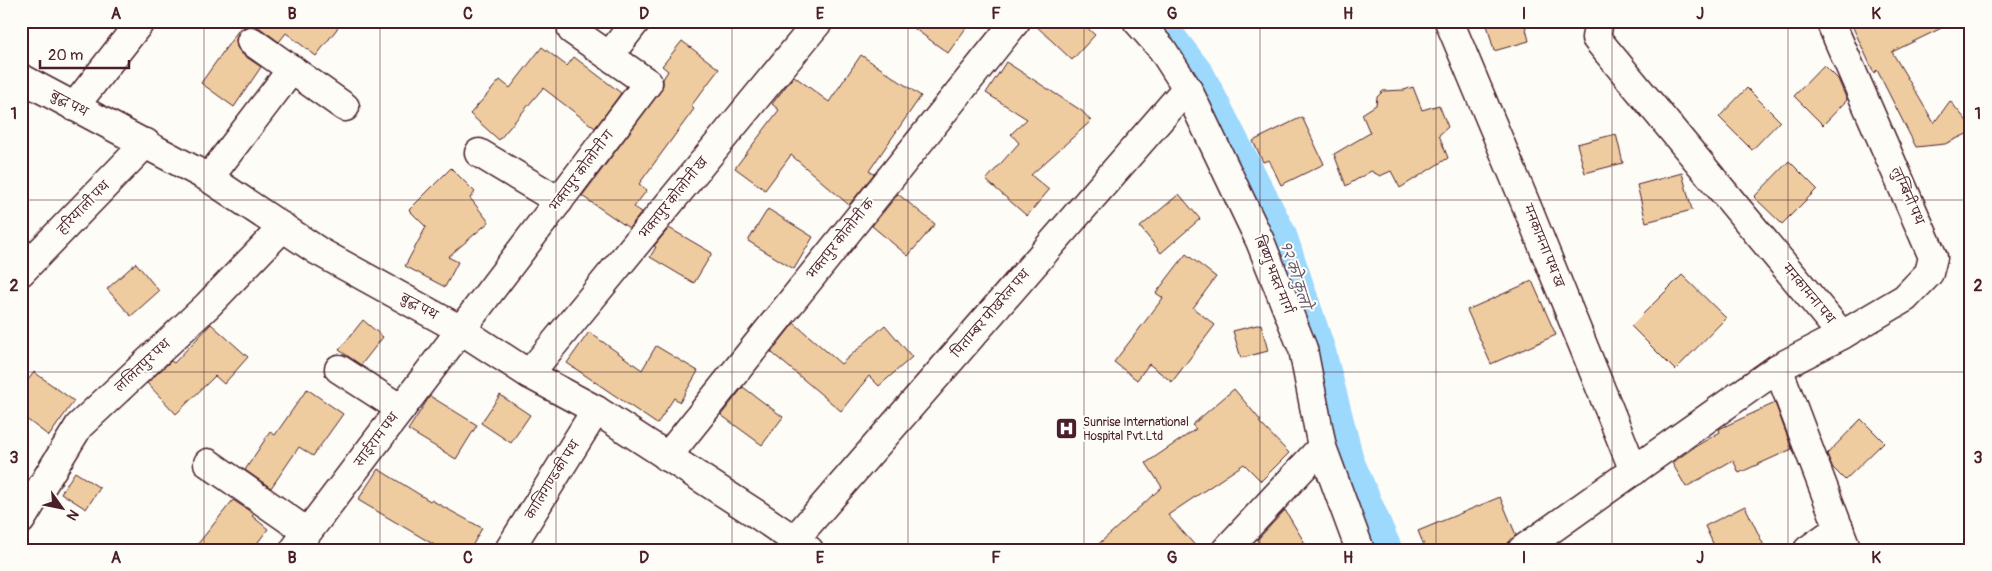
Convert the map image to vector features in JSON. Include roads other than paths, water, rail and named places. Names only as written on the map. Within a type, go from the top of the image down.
[{"type":"street","points":[[74,107],[141,21]]},
{"type":"street","points":[[572,30],[609,56],[636,21]]},
{"type":"street","name":"भक्तपुर कोलोनी ख","points":[[529,374],[819,21]]},
{"type":"street","name":"भक्तपुर कोलोनी क","points":[[667,457],[1016,21]]},
{"type":"street","name":"बिष्णु भक्त मार्ग","points":[[1137,21],[1162,50],[1187,88],[1260,240],[1303,349],[1322,447],[1360,550]]},
{"type":"street","name":"मनकामना पथ ख","points":[[1449,21],[1531,216],[1634,471]]},
{"type":"street","name":"मनकामना पथ","points":[[1522,550],[1778,368],[1842,335],[1596,38],[1599,21]]},
{"type":"street","name":"लुम्बिनी पथ","points":[[1830,21],[1933,257],[1929,273],[1906,298],[1842,335]]},
{"type":"street","points":[[251,41],[345,107]]},
{"type":"street","name":"भक्तपुर कोलोनी ग","points":[[460,330],[648,83],[609,56]]},
{"type":"street","points":[[208,178],[292,70]]},
{"type":"street","name":"बुद्ध पथ","points":[[21,78],[146,143],[208,178],[318,251],[460,330],[529,374],[596,410],[802,545]]},
{"type":"street","name":"पिताम्बर पोखरेल पथ","points":[[802,545],[1187,88]]},
{"type":"street","name":"हरियाली पथ","points":[[21,272],[146,143]]},
{"type":"street","points":[[479,153],[559,201]]},
{"type":"street","name":"ललितपुर पथ","points":[[21,520],[78,426],[207,306],[283,227]]},
{"type":"street","name":"साईराम पथ","points":[[301,541],[460,330]]},
{"type":"street","points":[[1778,368],[1843,539],[1808,550]]},
{"type":"street","points":[[340,369],[401,409]]},
{"type":"street","name":"कालिगण्डकी पथ","points":[[509,550],[596,410]]},
{"type":"street","points":[[1226,550],[1322,447]]},
{"type":"street","points":[[208,463],[301,541]]},
{"type":"waterway","name":"१२ को कुलो","points":[[1158,21],[1200,76],[1281,234],[1320,350],[1349,462],[1387,550]]},
{"type":"place","name":"Sunrise International Hospital Pvt.Ltd","points":[[1067,429]]}]
